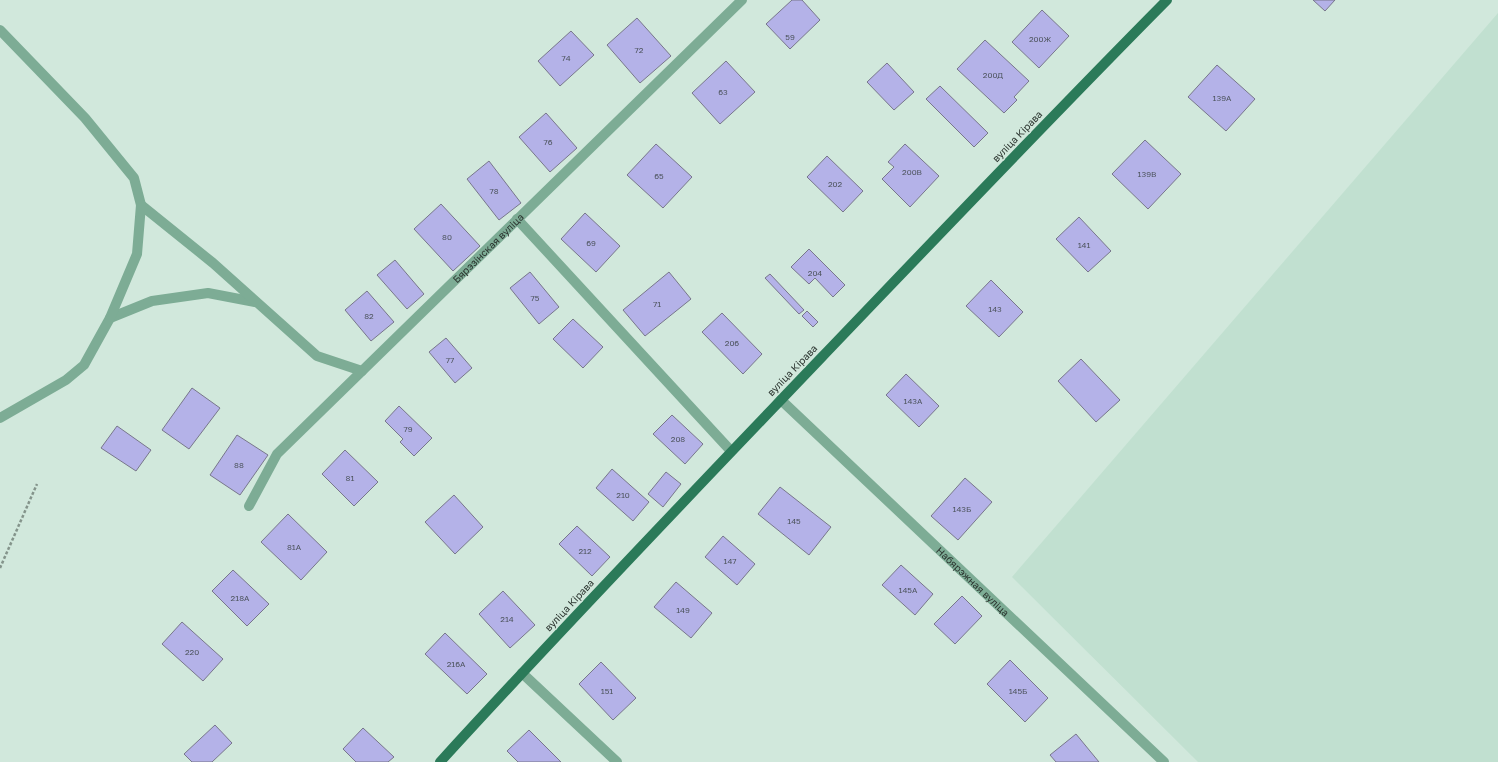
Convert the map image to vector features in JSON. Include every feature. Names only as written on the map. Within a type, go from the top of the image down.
[{"type":"main road","name":"вуліца Кірава","points":[[440,762],[522,672],[731,451],[1075,93],[1167,0]]},
{"type":"street","name":"Бярэзінская вуліца","points":[[249,506],[277,454],[742,0]]},
{"type":"street","points":[[0,30],[85,118],[134,178],[140,205],[137,254],[110,318],[84,365],[66,380],[0,418]]},
{"type":"street","points":[[140,205],[213,263],[317,356],[362,371]]},
{"type":"street","points":[[517,219],[731,451]]},
{"type":"street","points":[[110,318],[152,301],[208,293],[257,302]]},
{"type":"street","name":"Набярэжная вуліца","points":[[781,400],[1164,762]]},
{"type":"street","points":[[522,672],[618,762]]},
{"type":"path","points":[[0,568],[37,484]]},
{"type":"shaded area","points":[[1498,13],[1498,762],[1198,762],[1012,577]]},
{"type":"building","points":[[792,0],[802,0],[820,20],[790,49],[766,24]]},
{"type":"building","points":[[1313,0],[1335,0],[1325,11]]},
{"type":"building","points":[[1042,10],[1069,36],[1039,68],[1012,42]]},
{"type":"building","points":[[637,18],[671,56],[640,83],[607,45]]},
{"type":"building","points":[[571,31],[594,55],[560,86],[538,61]]},
{"type":"building","points":[[985,40],[1029,81],[1014,97],[1017,100],[1004,113],[957,69]]},
{"type":"building","points":[[726,61],[755,92],[720,124],[692,93]]},
{"type":"building","points":[[887,63],[914,92],[894,110],[867,82]]},
{"type":"building","points":[[1217,65],[1255,99],[1226,131],[1188,97]]},
{"type":"building","points":[[940,86],[988,133],[974,147],[926,99]]},
{"type":"building","points":[[546,113],[577,148],[550,172],[519,137]]},
{"type":"building","points":[[1145,140],[1181,174],[1148,209],[1112,174]]},
{"type":"building","points":[[656,144],[692,177],[663,208],[627,175]]},
{"type":"building","points":[[905,144],[939,176],[910,207],[882,179],[894,167],[888,162]]},
{"type":"building","points":[[827,156],[863,191],[843,212],[807,177]]},
{"type":"building","points":[[489,161],[521,203],[499,220],[467,179]]},
{"type":"building","points":[[441,204],[480,246],[453,271],[414,229]]},
{"type":"building","points":[[585,213],[620,246],[596,272],[561,239]]},
{"type":"building","points":[[1079,217],[1111,251],[1088,272],[1056,239]]},
{"type":"building","points":[[809,249],[845,285],[833,297],[815,278],[809,284],[791,267]]},
{"type":"building","points":[[395,260],[424,294],[407,309],[377,275]]},
{"type":"building","points":[[530,272],[559,307],[539,324],[510,288]]},
{"type":"building","points":[[669,272],[691,299],[645,336],[623,310]]},
{"type":"building","points":[[770,274],[804,310],[799,314],[765,278]]},
{"type":"building","points":[[991,280],[1023,312],[999,337],[966,306]]},
{"type":"building","points":[[367,291],[394,322],[371,341],[345,310]]},
{"type":"building","points":[[807,311],[818,322],[813,327],[802,316]]},
{"type":"building","points":[[722,313],[762,354],[743,374],[702,332]]},
{"type":"building","points":[[573,319],[603,347],[583,368],[553,339]]},
{"type":"building","points":[[446,338],[472,368],[455,383],[429,352]]},
{"type":"building","points":[[1081,359],[1120,400],[1096,422],[1058,381]]},
{"type":"building","points":[[906,374],[939,406],[919,427],[886,395]]},
{"type":"building","points":[[192,388],[220,408],[189,449],[162,430]]},
{"type":"building","points":[[399,406],[432,438],[414,456],[400,442],[403,439],[385,421]]},
{"type":"building","points":[[672,415],[703,444],[685,464],[653,434]]},
{"type":"building","points":[[117,426],[151,450],[136,471],[101,448]]},
{"type":"building","points":[[237,435],[268,455],[240,495],[210,475]]},
{"type":"building","points":[[345,450],[378,482],[354,506],[322,474]]},
{"type":"building","points":[[612,469],[649,502],[633,521],[596,488]]},
{"type":"building","points":[[666,472],[681,484],[663,507],[648,494]]},
{"type":"building","points":[[965,478],[992,502],[958,540],[931,516]]},
{"type":"building","points":[[780,487],[831,527],[809,555],[758,514]]},
{"type":"building","points":[[454,495],[483,527],[455,554],[425,522]]},
{"type":"building","points":[[288,514],[327,552],[301,580],[261,542]]},
{"type":"building","points":[[577,526],[610,557],[592,576],[559,544]]},
{"type":"building","points":[[723,536],[755,564],[737,585],[705,557]]},
{"type":"building","points":[[901,565],[933,594],[915,615],[882,585]]},
{"type":"building","points":[[233,570],[269,604],[247,626],[212,591]]},
{"type":"building","points":[[676,582],[712,613],[691,638],[654,607]]},
{"type":"building","points":[[503,591],[535,625],[510,648],[479,614]]},
{"type":"building","points":[[962,596],[982,616],[955,644],[934,624]]},
{"type":"building","points":[[182,622],[223,659],[203,681],[162,644]]},
{"type":"building","points":[[445,633],[487,674],[467,694],[425,654]]},
{"type":"building","points":[[1010,660],[1048,698],[1025,722],[987,684]]},
{"type":"building","points":[[601,662],[636,698],[613,720],[579,684]]},
{"type":"building","points":[[215,725],[232,743],[212,762],[192,762],[184,754]]},
{"type":"building","points":[[363,728],[394,757],[388,762],[356,762],[343,749]]},
{"type":"building","points":[[529,730],[561,762],[518,762],[507,751]]},
{"type":"building","points":[[1076,734],[1099,762],[1056,762],[1050,755]]}]
